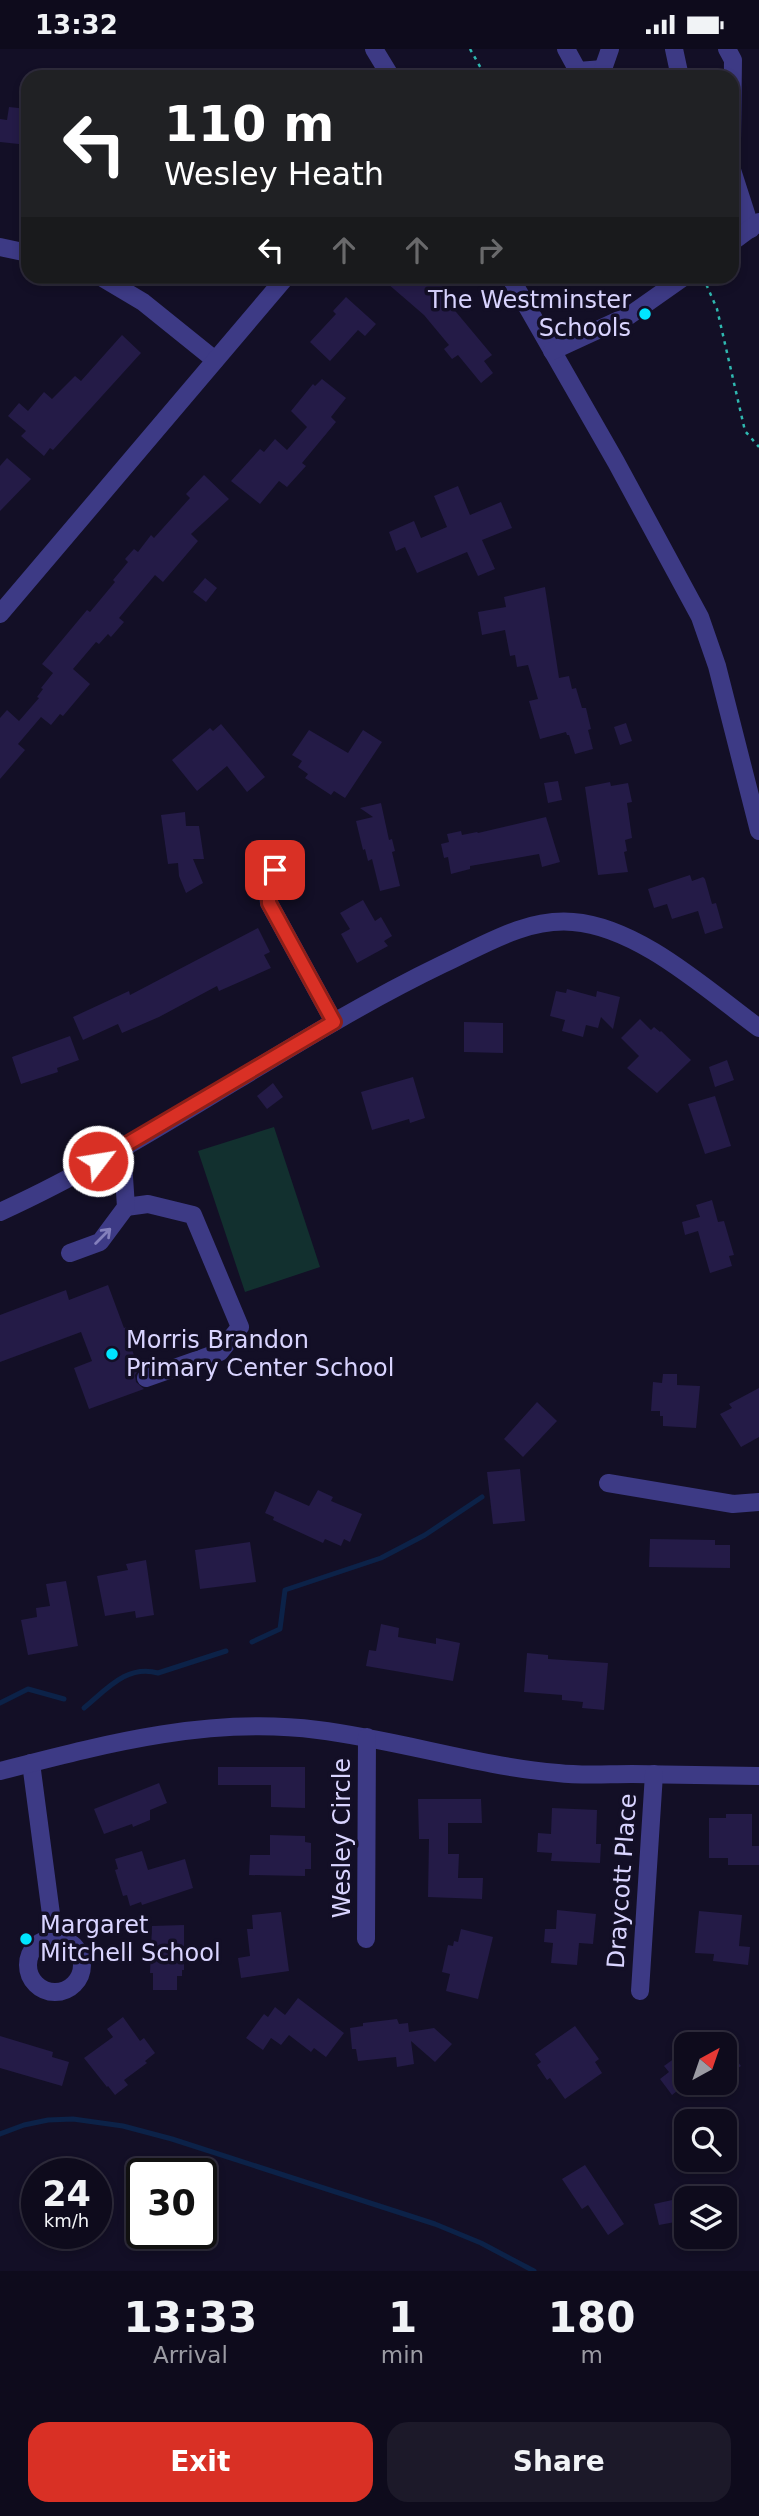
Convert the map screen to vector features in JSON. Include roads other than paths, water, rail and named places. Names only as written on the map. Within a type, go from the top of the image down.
[{"type":"street","points":[[374,49],[387,70]]},
{"type":"street","points":[[566,49],[577,70]]},
{"type":"street","points":[[606,70],[610,49]]},
{"type":"street","points":[[674,49],[678,70]]},
{"type":"street","points":[[727,49],[733,59],[733,70]]},
{"type":"street","points":[[739,191],[755,225],[739,237]]},
{"type":"street","points":[[0,247],[21,252]]},
{"type":"street","points":[[113,284],[144,302],[215,360]]},
{"type":"street","points":[[0,614],[280,284]]},
{"type":"street","points":[[514,284],[683,582],[700,617],[717,666],[759,831]]},
{"type":"street","points":[[552,351],[629,315],[674,284]]},
{"type":"street","points":[[284,861],[269,881],[269,903],[334,1022]]},
{"type":"street","points":[[0,1212],[122,1147],[391,989],[510,933],[540,923],[572,922],[603,928],[641,946],[675,967],[759,1028]]},
{"type":"street","points":[[71,1253],[100,1242],[126,1207],[122,1147]]},
{"type":"street","points":[[126,1207],[148,1204],[193,1215],[240,1327],[220,1352],[146,1378]]},
{"type":"street","points":[[608,1483],[733,1504],[759,1501]]},
{"type":"street","points":[[0,1771],[145,1736],[210,1728],[276,1727],[367,1737],[512,1767],[560,1774],[759,1776]]},
{"type":"street","name":"Wesley Circle","points":[[366,1939],[367,1737]]},
{"type":"street","points":[[31,1763],[54,1937]]},
{"type":"street","name":"Draycott Place","points":[[640,1991],[654,1774]]},
{"type":"waterway","points":[[252,1642],[280,1629],[285,1590],[381,1558],[425,1535],[482,1497]]},
{"type":"waterway","points":[[84,1708],[127,1675],[147,1671],[158,1673],[226,1651]]},
{"type":"waterway","points":[[0,1703],[28,1689],[64,1699]]},
{"type":"waterway","points":[[0,2134],[48,2120],[73,2119],[123,2126],[172,2139],[435,2224],[481,2243],[534,2271]]},
{"type":"place","name":"The Westminster Schools","points":[[645,314]]},
{"type":"place","name":"Morris Brandon Primary Center School","points":[[112,1354]]},
{"type":"place","name":"Margaret Mitchell School","points":[[26,1939]]}]
